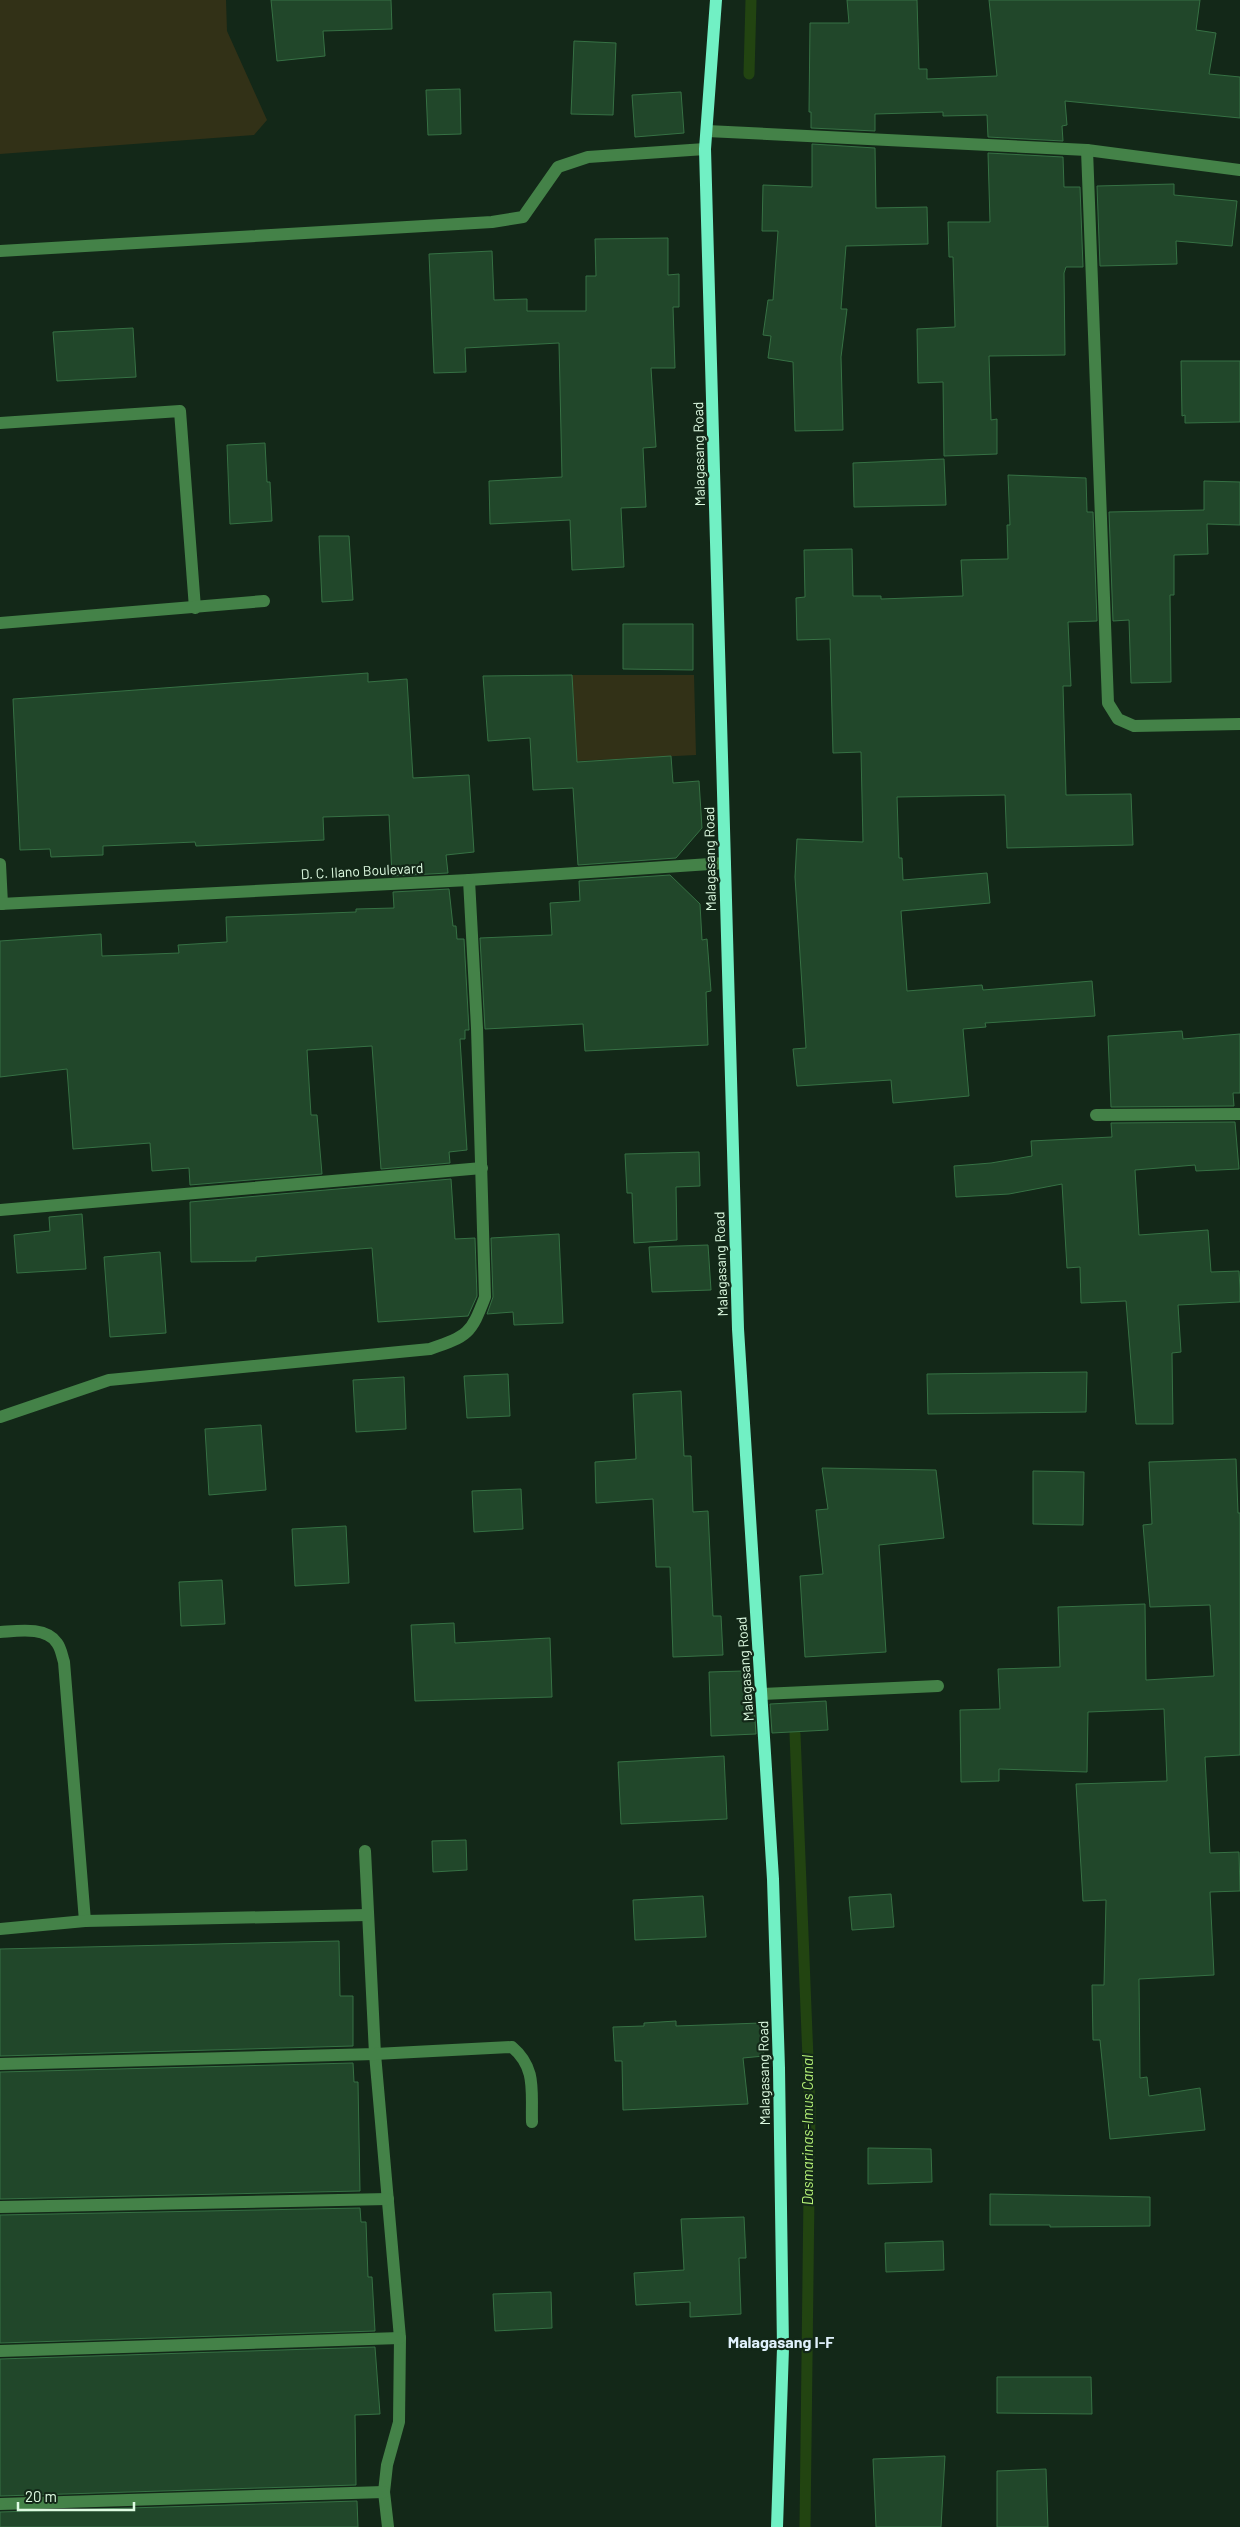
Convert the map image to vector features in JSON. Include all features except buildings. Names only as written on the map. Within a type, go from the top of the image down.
[{"type":"main road","name":"Malagasang Road","points":[[716,0],[705,149],[738,1329],[773,1879],[779,2068],[783,2348],[777,2527]]},
{"type":"street","points":[[707,131],[1087,150],[1240,170]]},
{"type":"street","points":[[0,251],[492,222],[523,217],[558,167],[588,157],[705,149]]},
{"type":"street","points":[[1087,150],[1108,703],[1118,719],[1134,726],[1240,724]]},
{"type":"street","points":[[0,423],[180,411],[196,608]]},
{"type":"street","points":[[0,623],[264,601]]},
{"type":"street","name":"D. C. Ilano Boulevard","points":[[1,904],[468,880],[725,863]]},
{"type":"street","points":[[0,864],[1,904]]},
{"type":"street","points":[[0,1417],[109,1380],[430,1349],[454,1341],[474,1326],[485,1297],[482,1168],[468,880]]},
{"type":"street","points":[[1096,1115],[1240,1114]]},
{"type":"street","points":[[0,1210],[482,1168]]},
{"type":"street","points":[[0,1632],[29,1631],[45,1634],[57,1642],[64,1662],[85,1922]]},
{"type":"street","points":[[761,1694],[938,1686]]},
{"type":"street","points":[[365,1851],[375,2054],[400,2338],[399,2422],[387,2465],[384,2492],[388,2527]]},
{"type":"street","points":[[0,1929],[85,1922],[367,1916]]},
{"type":"street","points":[[0,2064],[375,2054],[512,2046],[524,2056],[530,2070],[532,2122]]},
{"type":"street","points":[[0,2207],[388,2199]]},
{"type":"street","points":[[0,2351],[400,2338]]},
{"type":"street","points":[[0,2504],[384,2492]]},
{"type":"shaded area","points":[[0,0],[226,0],[227,31],[267,120],[254,135],[0,154]]},
{"type":"shaded area","points":[[572,675],[694,675],[696,755],[577,761]]},
{"type":"waterway","name":"Dasmarinas-Imus Canal","points":[[749,74],[751,0]]},
{"type":"waterway","name":"Dasmarinas-Imus Canal","points":[[795,1734],[810,2109],[805,2527]]},
{"type":"district","name":"Malagasang I-F","points":[[781,2342]]}]
